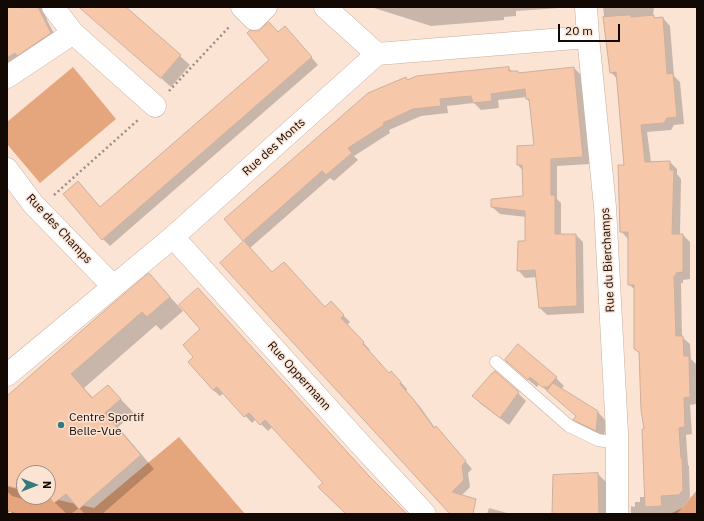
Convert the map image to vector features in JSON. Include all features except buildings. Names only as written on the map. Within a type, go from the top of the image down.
[{"type":"street","points":[[53,7],[74,33],[155,106]]},
{"type":"street","points":[[242,7],[254,19],[266,7]]},
{"type":"street","points":[[325,7],[377,54],[588,37]]},
{"type":"street","name":"Rue du Bierchamps","points":[[586,7],[605,207],[617,443],[617,514]]},
{"type":"street","points":[[7,77],[74,33]]},
{"type":"street","name":"Rue des Monts","points":[[7,375],[173,237],[377,54]]},
{"type":"street","name":"Rue des Champs","points":[[7,169],[33,204],[113,286]]},
{"type":"street","name":"Rue Oppermann","points":[[173,237],[362,446],[426,514]]},
{"type":"lane","points":[[496,362],[569,426],[598,440],[617,443]]},
{"type":"path","points":[[7,511],[15,514]]},
{"type":"shaded area","points":[[73,67],[116,119],[40,183],[7,144],[7,122]]},
{"type":"shaded area","points":[[179,437],[245,514],[15,514],[7,511],[7,478],[16,483],[16,505],[56,505],[56,499],[94,508]]},
{"type":"shaded area","points":[[697,490],[697,514],[670,514],[682,508]]},
{"type":"place","name":"Centre Sportif Belle-Vue","points":[[61,425]]}]
